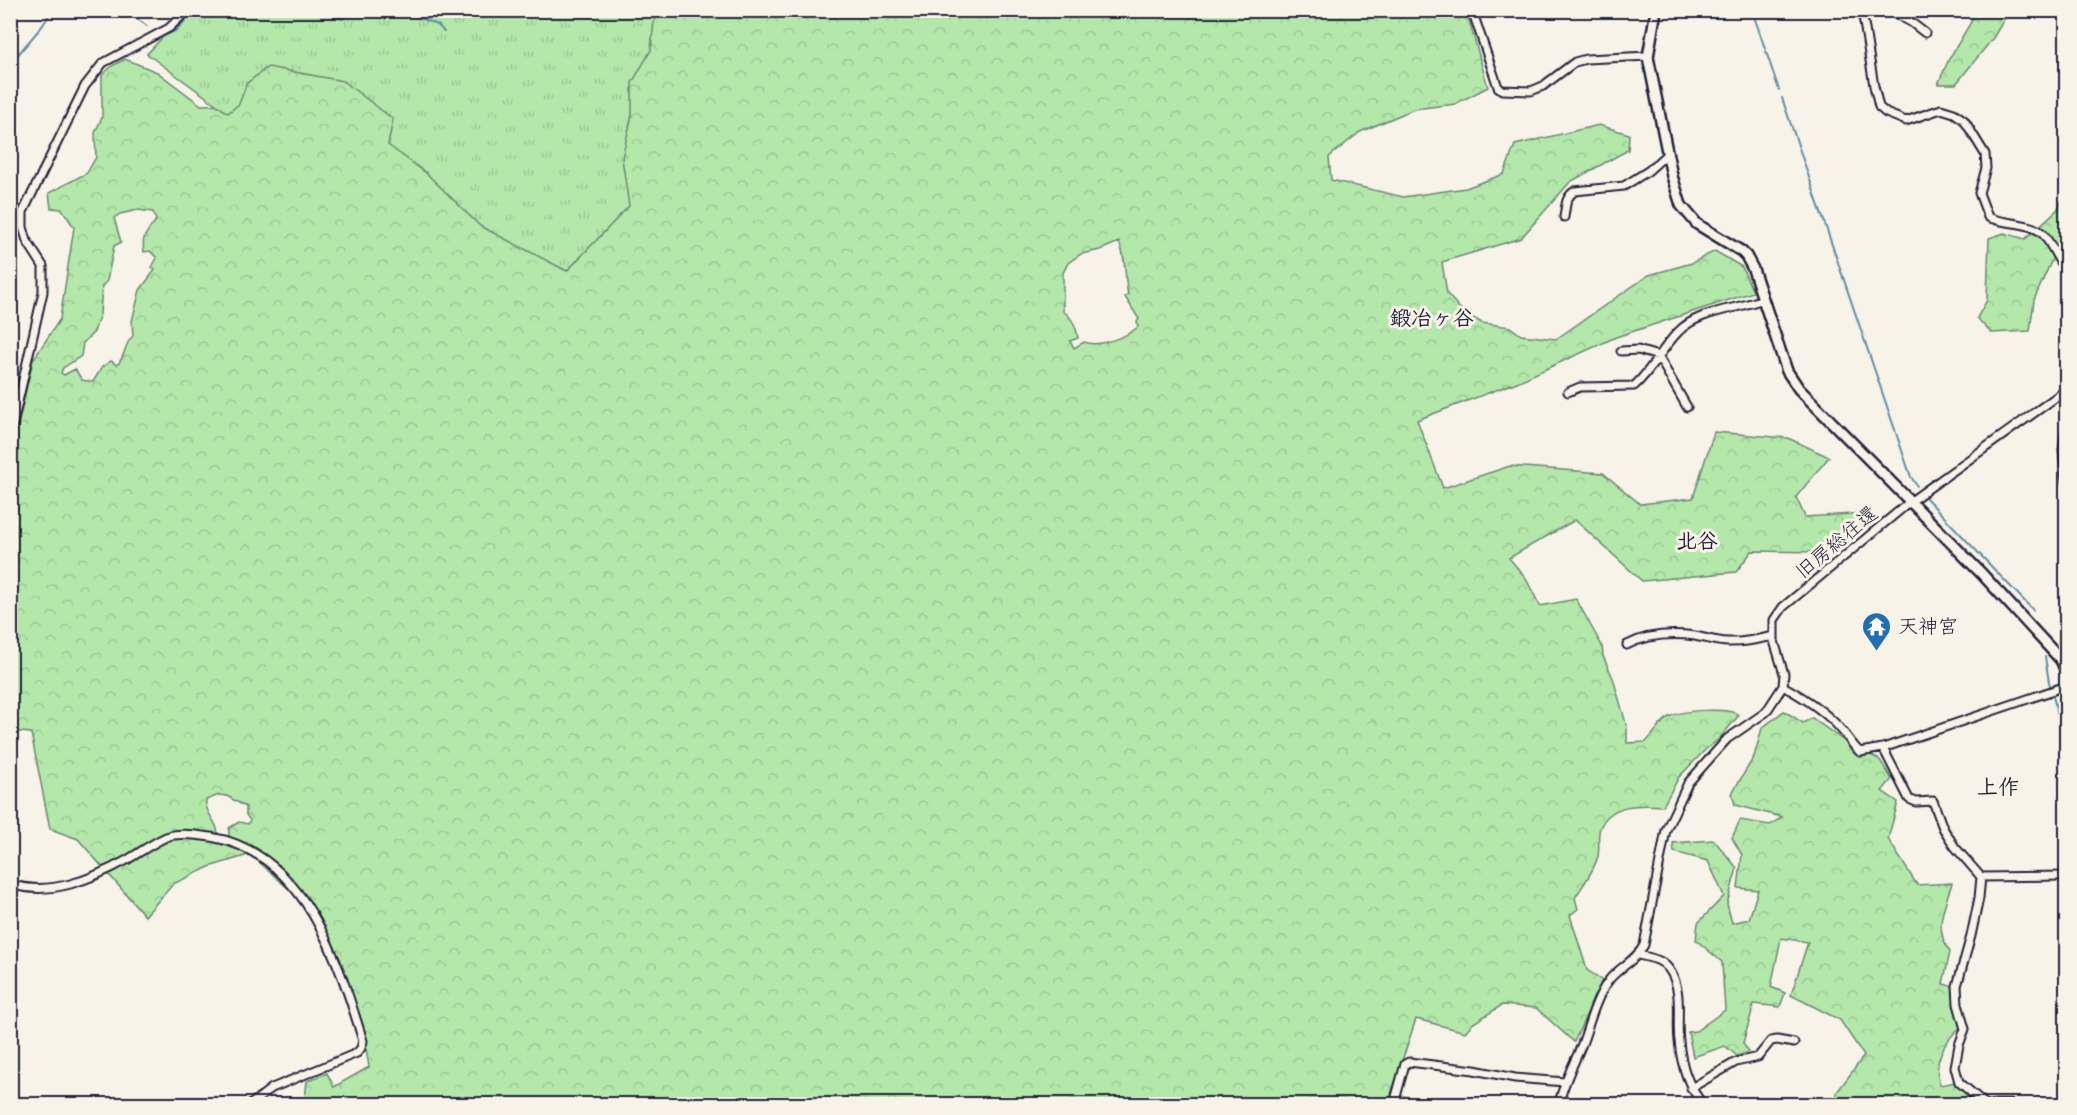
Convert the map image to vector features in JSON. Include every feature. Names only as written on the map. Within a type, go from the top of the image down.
[{"type":"street","points":[[10,437],[45,276],[43,266],[27,241],[23,227],[23,212],[93,74],[111,57],[169,28],[188,10]]},
{"type":"street","points":[[1472,10],[1498,87],[1502,90],[1531,91],[1543,86],[1575,62],[1586,59],[1649,56]]},
{"type":"street","points":[[1656,10],[1649,56],[1681,205],[1697,224],[1746,256],[1753,269],[1787,370],[1805,396],[2064,658],[2067,671]]},
{"type":"street","points":[[1862,10],[1879,107],[1886,113],[1906,121],[1941,109],[1964,120],[1984,154],[1986,168],[1979,193],[1988,217],[1999,222],[2022,225],[2043,233],[2062,265],[2067,269]]},
{"type":"street","points":[[1889,10],[1925,33]]},
{"type":"street","points":[[1564,217],[1567,198],[1575,191],[1624,186],[1648,171],[1668,153]]},
{"type":"street","points":[[1568,392],[1580,387],[1634,386],[1678,331],[1691,321],[1763,299]]},
{"type":"street","points":[[1621,351],[1638,350],[1658,356],[1687,407]]},
{"type":"street","points":[[2067,362],[2067,401]]},
{"type":"street","name":"旧房総往還","points":[[1774,636],[1774,620],[1783,607],[1911,501],[2066,391]]},
{"type":"street","points":[[2067,428],[2064,450],[2064,470],[2067,481]]},
{"type":"street","points":[[1559,1104],[1565,1082],[1607,982],[1620,968],[1639,955],[1644,945],[1666,830],[1688,783],[1727,739],[1766,712],[1783,686],[1784,674],[1774,636],[1750,641],[1726,642],[1692,636],[1666,635],[1638,639],[1627,645]]},
{"type":"street","points":[[1783,686],[1811,701],[1844,732],[1860,752],[1883,748],[2067,686]]},
{"type":"street","points":[[1883,748],[1909,799],[1916,802],[1933,801],[1943,828],[1955,847],[1981,877],[1971,936],[1957,986],[1958,1004],[1965,1029],[1959,1045],[1956,1067],[1959,1082],[1985,1104]]},
{"type":"street","points":[[10,884],[22,888],[54,889],[67,886],[123,862],[168,836],[224,839],[253,852],[278,871],[298,890],[312,911],[343,979],[363,1041],[357,1053],[272,1088],[251,1104]]},
{"type":"street","points":[[1981,877],[2067,876]]},
{"type":"street","points":[[1639,955],[1660,961],[1674,977],[1678,994],[1679,1042],[1686,1079],[1703,1104]]},
{"type":"street","points":[[1691,1088],[1736,1062],[1758,1057],[1772,1041],[1794,1043]]},
{"type":"street","points":[[1394,1104],[1405,1064],[1409,1062],[1515,1078],[1565,1082]]},
{"type":"street","points":[[1994,1104],[2011,1104]]},
{"type":"green space","points":[[1466,10],[1488,87],[1455,104],[1414,109],[1360,132],[1329,157],[1331,180],[1403,197],[1466,188],[1504,174],[1515,145],[1599,125],[1629,134],[1628,150],[1570,182],[1521,238],[1442,262],[1447,294],[1464,313],[1482,323],[1510,327],[1521,335],[1556,339],[1649,275],[1692,263],[1715,251],[1742,267],[1753,292],[1616,337],[1517,382],[1417,420],[1443,488],[1510,466],[1603,473],[1640,504],[1693,498],[1714,432],[1788,438],[1829,457],[1796,497],[1805,517],[1868,513],[1872,524],[1819,552],[1752,551],[1736,572],[1642,581],[1575,520],[1509,558],[1525,577],[1540,606],[1576,599],[1602,646],[1603,656],[1613,678],[1627,727],[1627,743],[1646,742],[1663,722],[1675,715],[1716,710],[1739,715],[1719,739],[1679,777],[1663,806],[1627,807],[1611,814],[1600,828],[1599,853],[1596,862],[1575,898],[1578,909],[1570,915],[1587,970],[1602,980],[1574,1042],[1536,1008],[1502,1005],[1472,1024],[1465,1032],[1416,1019],[1391,1094],[1446,1104],[308,1104],[305,1098],[307,1081],[327,1073],[334,1087],[369,1067],[362,1023],[334,950],[292,892],[257,860],[260,850],[255,847],[248,855],[209,867],[173,884],[145,916],[78,839],[50,829],[31,733],[11,731],[10,444],[16,434],[33,360],[60,319],[74,227],[62,209],[51,208],[49,193],[87,173],[96,157],[95,133],[102,117],[102,75],[125,59],[157,72],[201,105],[229,104],[214,81],[486,11]],"holes":[[[138,210],[153,212],[156,220],[143,241],[144,252],[150,251],[157,258],[152,267],[155,270],[140,290],[132,321],[133,336],[117,365],[111,361],[102,367],[93,382],[82,380],[75,369],[64,375],[61,373],[63,368],[81,356],[83,343],[94,332],[100,314],[102,286],[107,281],[114,246],[121,242],[114,218],[120,214]],[[1119,242],[1128,295],[1125,297],[1139,319],[1138,327],[1112,340],[1097,343],[1084,342],[1074,348],[1070,341],[1078,338],[1076,330],[1063,311],[1063,273],[1068,263],[1081,254],[1100,250]],[[219,795],[227,796],[246,807],[246,815],[250,820],[248,824],[239,822],[229,828],[229,842],[226,845],[217,837],[217,828],[207,810],[206,800]]]},
{"type":"green space","points":[[1975,10],[2009,11],[1993,38],[1956,84],[1938,84],[1949,59],[1971,22]]},
{"type":"green space","points":[[187,11],[655,11],[651,50],[632,83],[632,115],[622,158],[629,206],[567,271],[480,226],[426,173],[388,145],[393,119],[343,81],[268,67],[247,83],[239,104],[228,113],[147,54]]},
{"type":"green space","points":[[2066,192],[2066,228],[2034,300],[2030,331],[1991,333],[1977,318],[1987,300],[1989,238],[2004,233],[2025,239],[2057,210]]},
{"type":"green space","points":[[1784,711],[1803,723],[1812,718],[1840,738],[1880,760],[1892,779],[1882,791],[1898,802],[1888,839],[1917,885],[1952,883],[1943,909],[1941,926],[1942,935],[1950,952],[1943,984],[1955,987],[1962,1026],[1941,1052],[1938,1076],[1940,1085],[1956,1082],[1980,1104],[1837,1104],[1837,1092],[1864,1056],[1840,1020],[1791,995],[1808,942],[1781,938],[1771,987],[1785,993],[1780,1007],[1754,1004],[1743,1043],[1748,1052],[1737,1056],[1725,1046],[1693,1057],[1688,1032],[1696,1031],[1725,1010],[1722,962],[1696,940],[1698,923],[1724,896],[1708,861],[1674,852],[1673,843],[1714,840],[1737,868],[1727,904],[1732,923],[1749,919],[1758,890],[1738,888],[1742,855],[1732,838],[1740,820],[1770,825],[1782,817],[1735,805],[1732,793],[1754,757],[1762,728]]},
{"type":"waterway","points":[[10,64],[43,25],[52,10]]},
{"type":"waterway","points":[[107,10],[115,13],[128,12],[147,26]]},
{"type":"waterway","points":[[162,37],[177,30],[194,10]]},
{"type":"waterway","points":[[319,10],[342,19],[357,10]]},
{"type":"waterway","points":[[399,10],[438,25],[444,32]]},
{"type":"waterway","points":[[1752,10],[1779,90]]},
{"type":"waterway","points":[[1782,98],[1911,477],[1917,486]]},
{"type":"waterway","points":[[1926,498],[2033,610]]},
{"type":"waterway","points":[[2045,657],[2049,682],[2066,743]]},
{"type":"place","name":"天神宮","points":[[1877,652]]},
{"type":"district","name":"鍛冶ヶ谷","points":[[1432,318]]},
{"type":"district","name":"北谷","points":[[1697,541]]},
{"type":"district","name":"上作","points":[[1998,787]]}]
